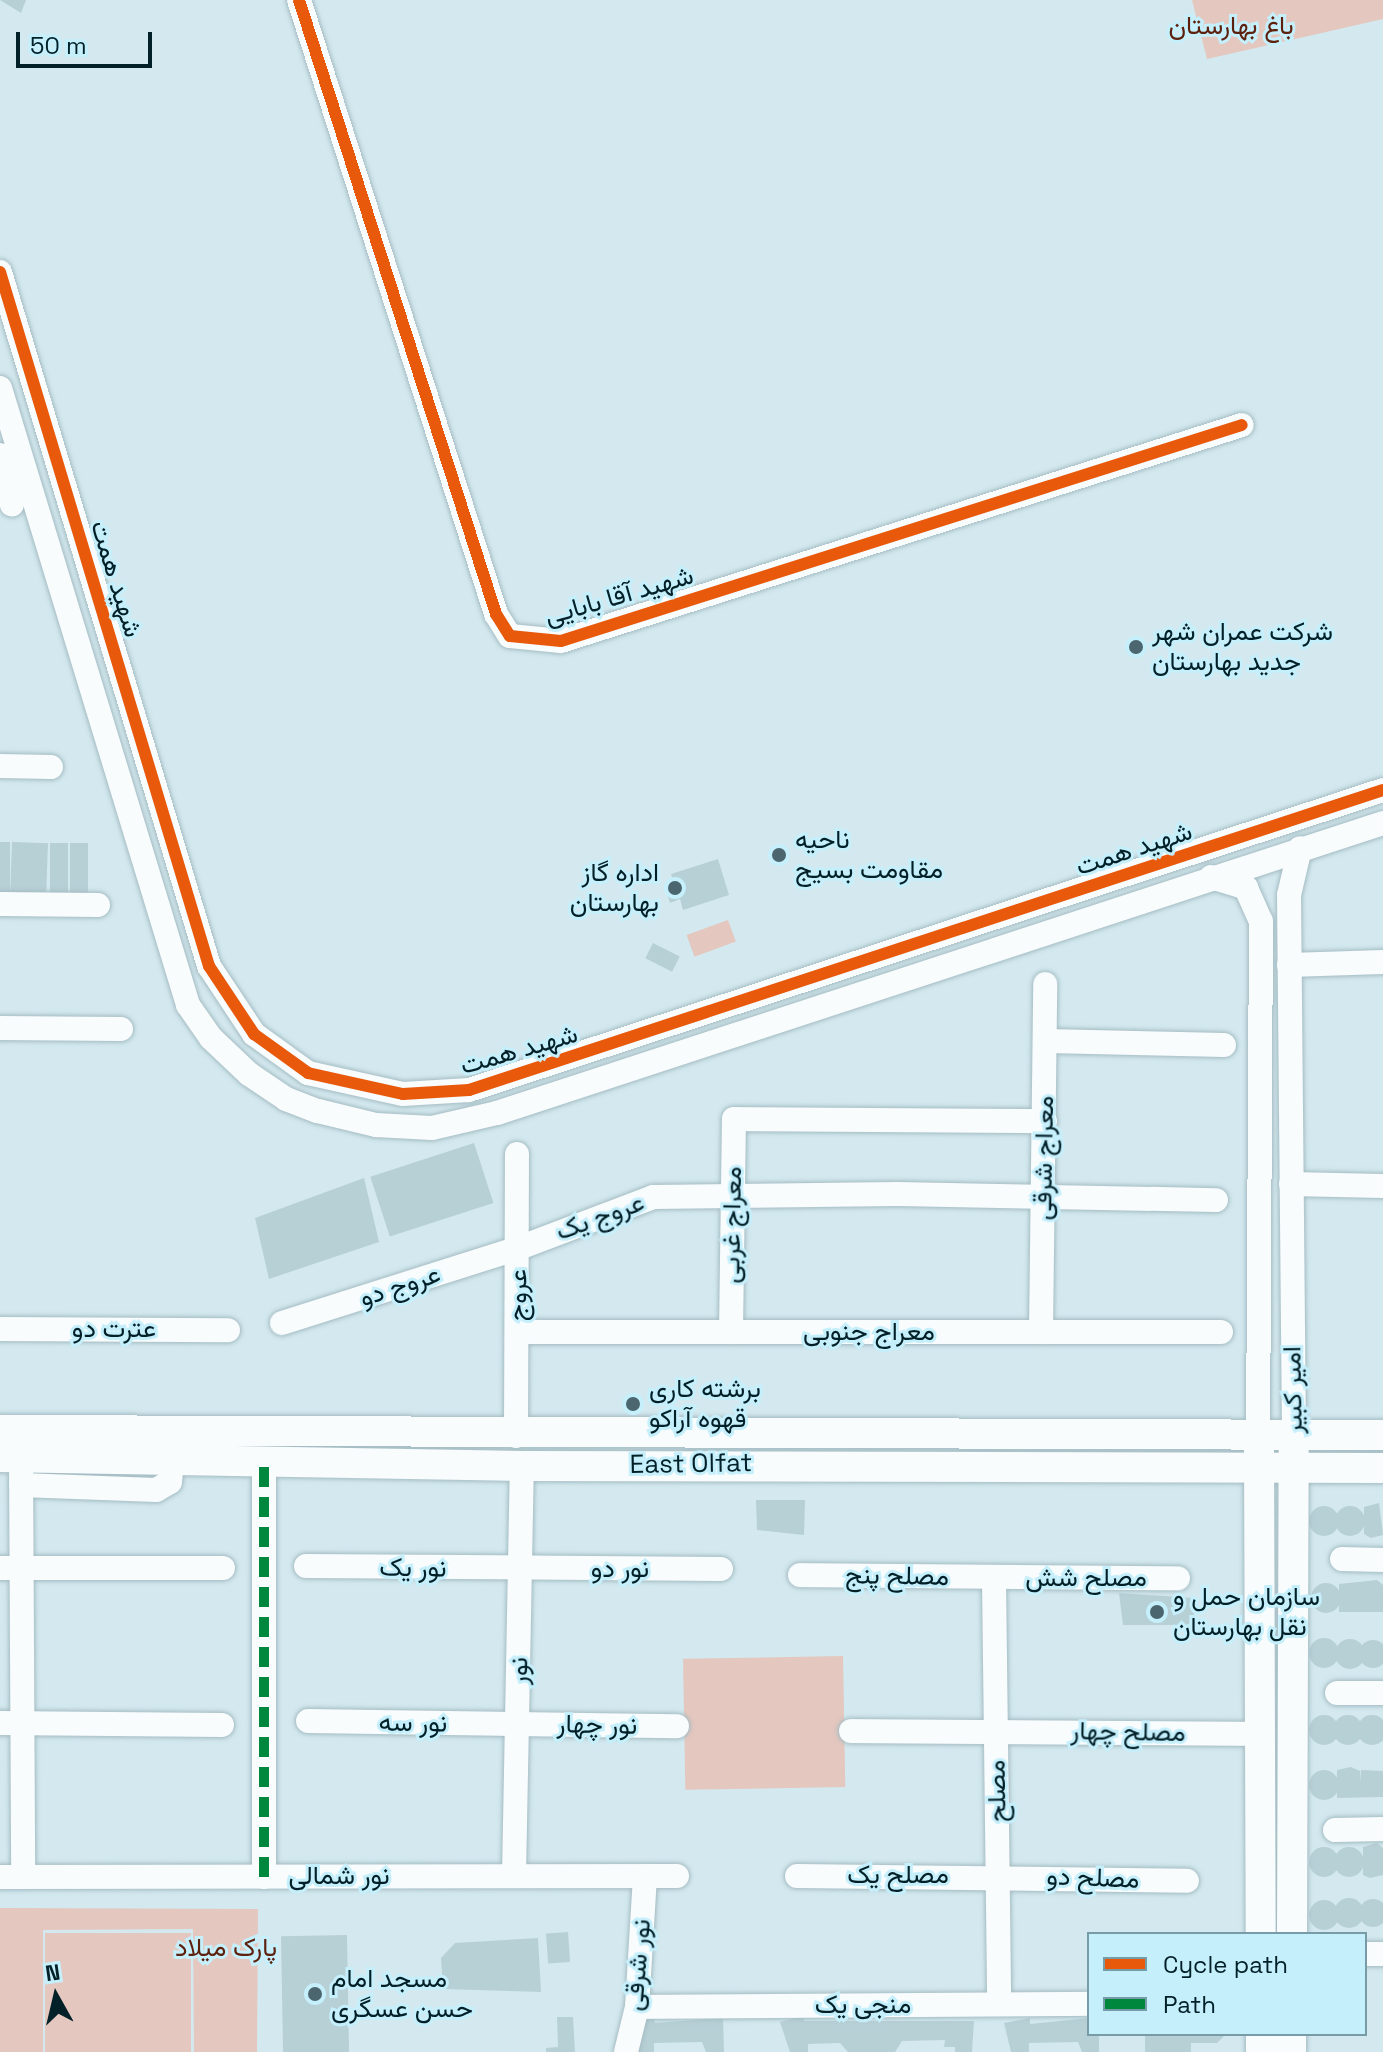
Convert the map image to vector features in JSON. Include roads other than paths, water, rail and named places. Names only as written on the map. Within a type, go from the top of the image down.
[{"type":"main road","name":"East Olfat","points":[[0,1430],[516,1436],[1383,1435]]},
{"type":"main road","name":"امیر کبیر","points":[[1292,1932],[1294,1435]]},
{"type":"main road","name":"امیر کبیر","points":[[1258,1436],[1261,1932]]},
{"type":"main road","name":"East Olfat","points":[[14,1467],[172,1461],[522,1466],[1383,1468]]},
{"type":"street","name":"شهید آقا بابایی","points":[[299,0],[496,614],[510,636],[561,641],[1242,425]]},
{"type":"street","name":"شهید همت","points":[[0,272],[209,966],[233,1007],[254,1034],[308,1073],[403,1094],[469,1090],[1383,790]]},
{"type":"street","name":"شهید همت","points":[[0,388],[38,504],[178,982],[211,1038],[249,1074],[286,1099],[376,1125],[432,1128],[497,1113],[1383,823]]},
{"type":"street","points":[[0,455],[6,505],[38,504]]},
{"type":"street","points":[[0,766],[51,767]]},
{"type":"street","points":[[118,778],[150,768]]},
{"type":"street","points":[[1359,830],[1383,840]]},
{"type":"street","name":"امیر کبیر","points":[[1294,1435],[1289,895],[1300,848]]},
{"type":"street","name":"امیر کبیر","points":[[1211,877],[1246,888],[1261,921],[1258,1436]]},
{"type":"street","points":[[0,904],[98,905]]},
{"type":"street","points":[[1289,965],[1383,962]]},
{"type":"street","name":"معراج شرقی","points":[[1041,1332],[1045,984]]},
{"type":"street","points":[[0,1028],[121,1029]]},
{"type":"street","points":[[1046,1041],[1224,1045]]},
{"type":"street","name":"معراج غربی","points":[[731,1332],[734,1119],[1045,1121]]},
{"type":"street","name":"عروج","points":[[516,1436],[517,1154]]},
{"type":"street","points":[[1291,1184],[1383,1186]]},
{"type":"street","name":"عروج یک","points":[[519,1248],[653,1197],[897,1194],[1216,1200]]},
{"type":"street","name":"عروج دو","points":[[282,1323],[519,1248]]},
{"type":"street","name":"عترت دو","points":[[0,1329],[228,1330]]},
{"type":"street","name":"معراج جنوبی","points":[[518,1332],[1221,1332]]},
{"type":"street","points":[[264,1464],[264,1877]]},
{"type":"street","name":"نور","points":[[514,1876],[522,1466]]},
{"type":"street","points":[[12,1877],[11,1568],[14,1467]]},
{"type":"street","points":[[1342,1559],[1383,1560]]},
{"type":"street","name":"نور یک","points":[[306,1566],[520,1569]]},
{"type":"street","points":[[11,1568],[223,1568]]},
{"type":"street","name":"نور دو","points":[[520,1569],[721,1569]]},
{"type":"street","name":"مصلح پنج","points":[[800,1575],[994,1578]]},
{"type":"street","name":"مصلح شش","points":[[994,1578],[1178,1578]]},
{"type":"street","name":"مصلح","points":[[994,1578],[999,2004]]},
{"type":"street","points":[[1337,1693],[1383,1693]]},
{"type":"street","name":"نور سه","points":[[308,1721],[518,1724]]},
{"type":"street","points":[[11,1722],[222,1725]]},
{"type":"street","name":"نور چهار","points":[[518,1724],[677,1726]]},
{"type":"street","name":"مصلح چهار","points":[[851,1731],[1261,1734]]},
{"type":"street","points":[[1335,1830],[1383,1829]]},
{"type":"street","name":"مصلح یک","points":[[797,1876],[998,1875]]},
{"type":"street","name":"مصلح دو","points":[[998,1875],[1187,1881]]},
{"type":"street","name":"نور شرقی","points":[[626,2052],[637,2007],[645,1876]]},
{"type":"street","name":"نور شمالی","points":[[12,1877],[677,1876]]},
{"type":"street","name":"منجی یک","points":[[637,2007],[1087,2004]]},
{"type":"place","name":"شرکت عمران شهر جدید بهارستان","points":[[1136,647]]},
{"type":"place","name":"ناحیه مقاومت بسیج","points":[[779,855]]},
{"type":"place","name":"اداره گاز بهارستان","points":[[675,888]]},
{"type":"place","name":"برشته کاری قهوه آراکو","points":[[633,1404]]},
{"type":"place","name":"سازمان حمل و نقل بهارستان","points":[[1157,1612]]},
{"type":"place","name":"مسجد امام حسن عسگری","points":[[315,1994]]},
{"type":"park label","name":"باغ بهارستان","points":[[1231,26]]},
{"type":"park label","name":"پارک میلاد","points":[[226,1948]]}]
